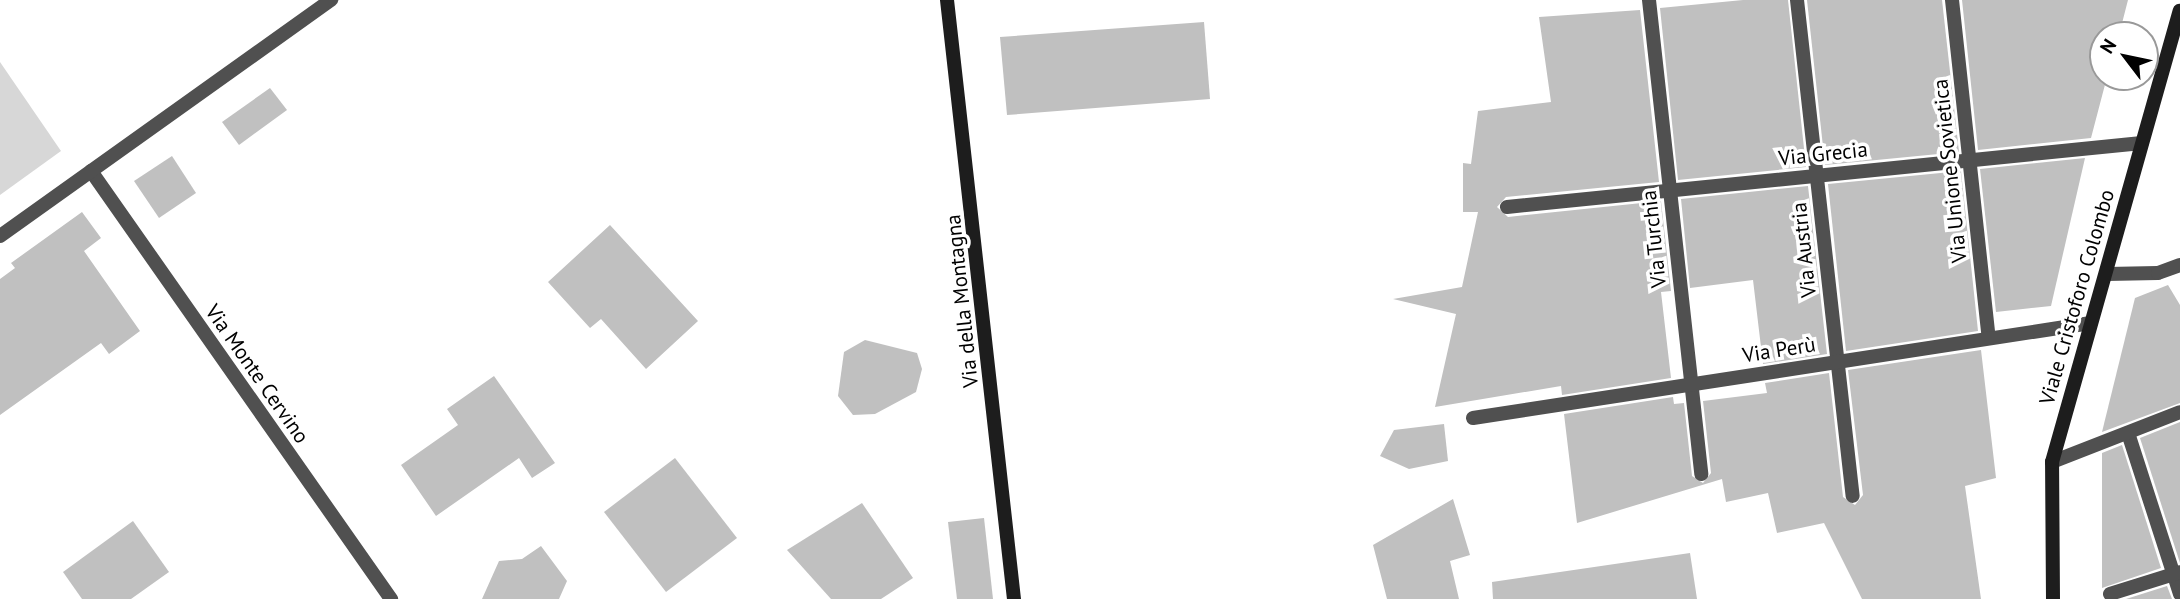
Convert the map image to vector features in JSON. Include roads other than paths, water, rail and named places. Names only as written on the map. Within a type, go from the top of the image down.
[{"type":"street","points":[[0,236],[331,0]]},
{"type":"street","name":"Via della Montagna","points":[[947,0],[1014,599]]},
{"type":"street","name":"Via Turchia","points":[[1649,0],[1701,474]]},
{"type":"street","name":"Via Austria","points":[[1797,0],[1853,496]]},
{"type":"street","name":"Via Unione Sovietica","points":[[1952,0],[1989,338]]},
{"type":"street","name":"Viale Cristoforo Colombo","points":[[2053,599],[2052,462],[2180,11]]},
{"type":"street","name":"Via Grecia","points":[[1507,207],[2142,143]]},
{"type":"street","name":"Via Monte Cervino","points":[[91,171],[391,599]]},
{"type":"street","points":[[2107,274],[2158,273],[2180,265]]},
{"type":"street","name":"Via Perù","points":[[1473,418],[2091,323]]},
{"type":"street","points":[[2052,462],[2180,412]]},
{"type":"street","points":[[2128,433],[2177,573],[2180,594]]},
{"type":"street","points":[[2110,594],[2177,573]]}]
